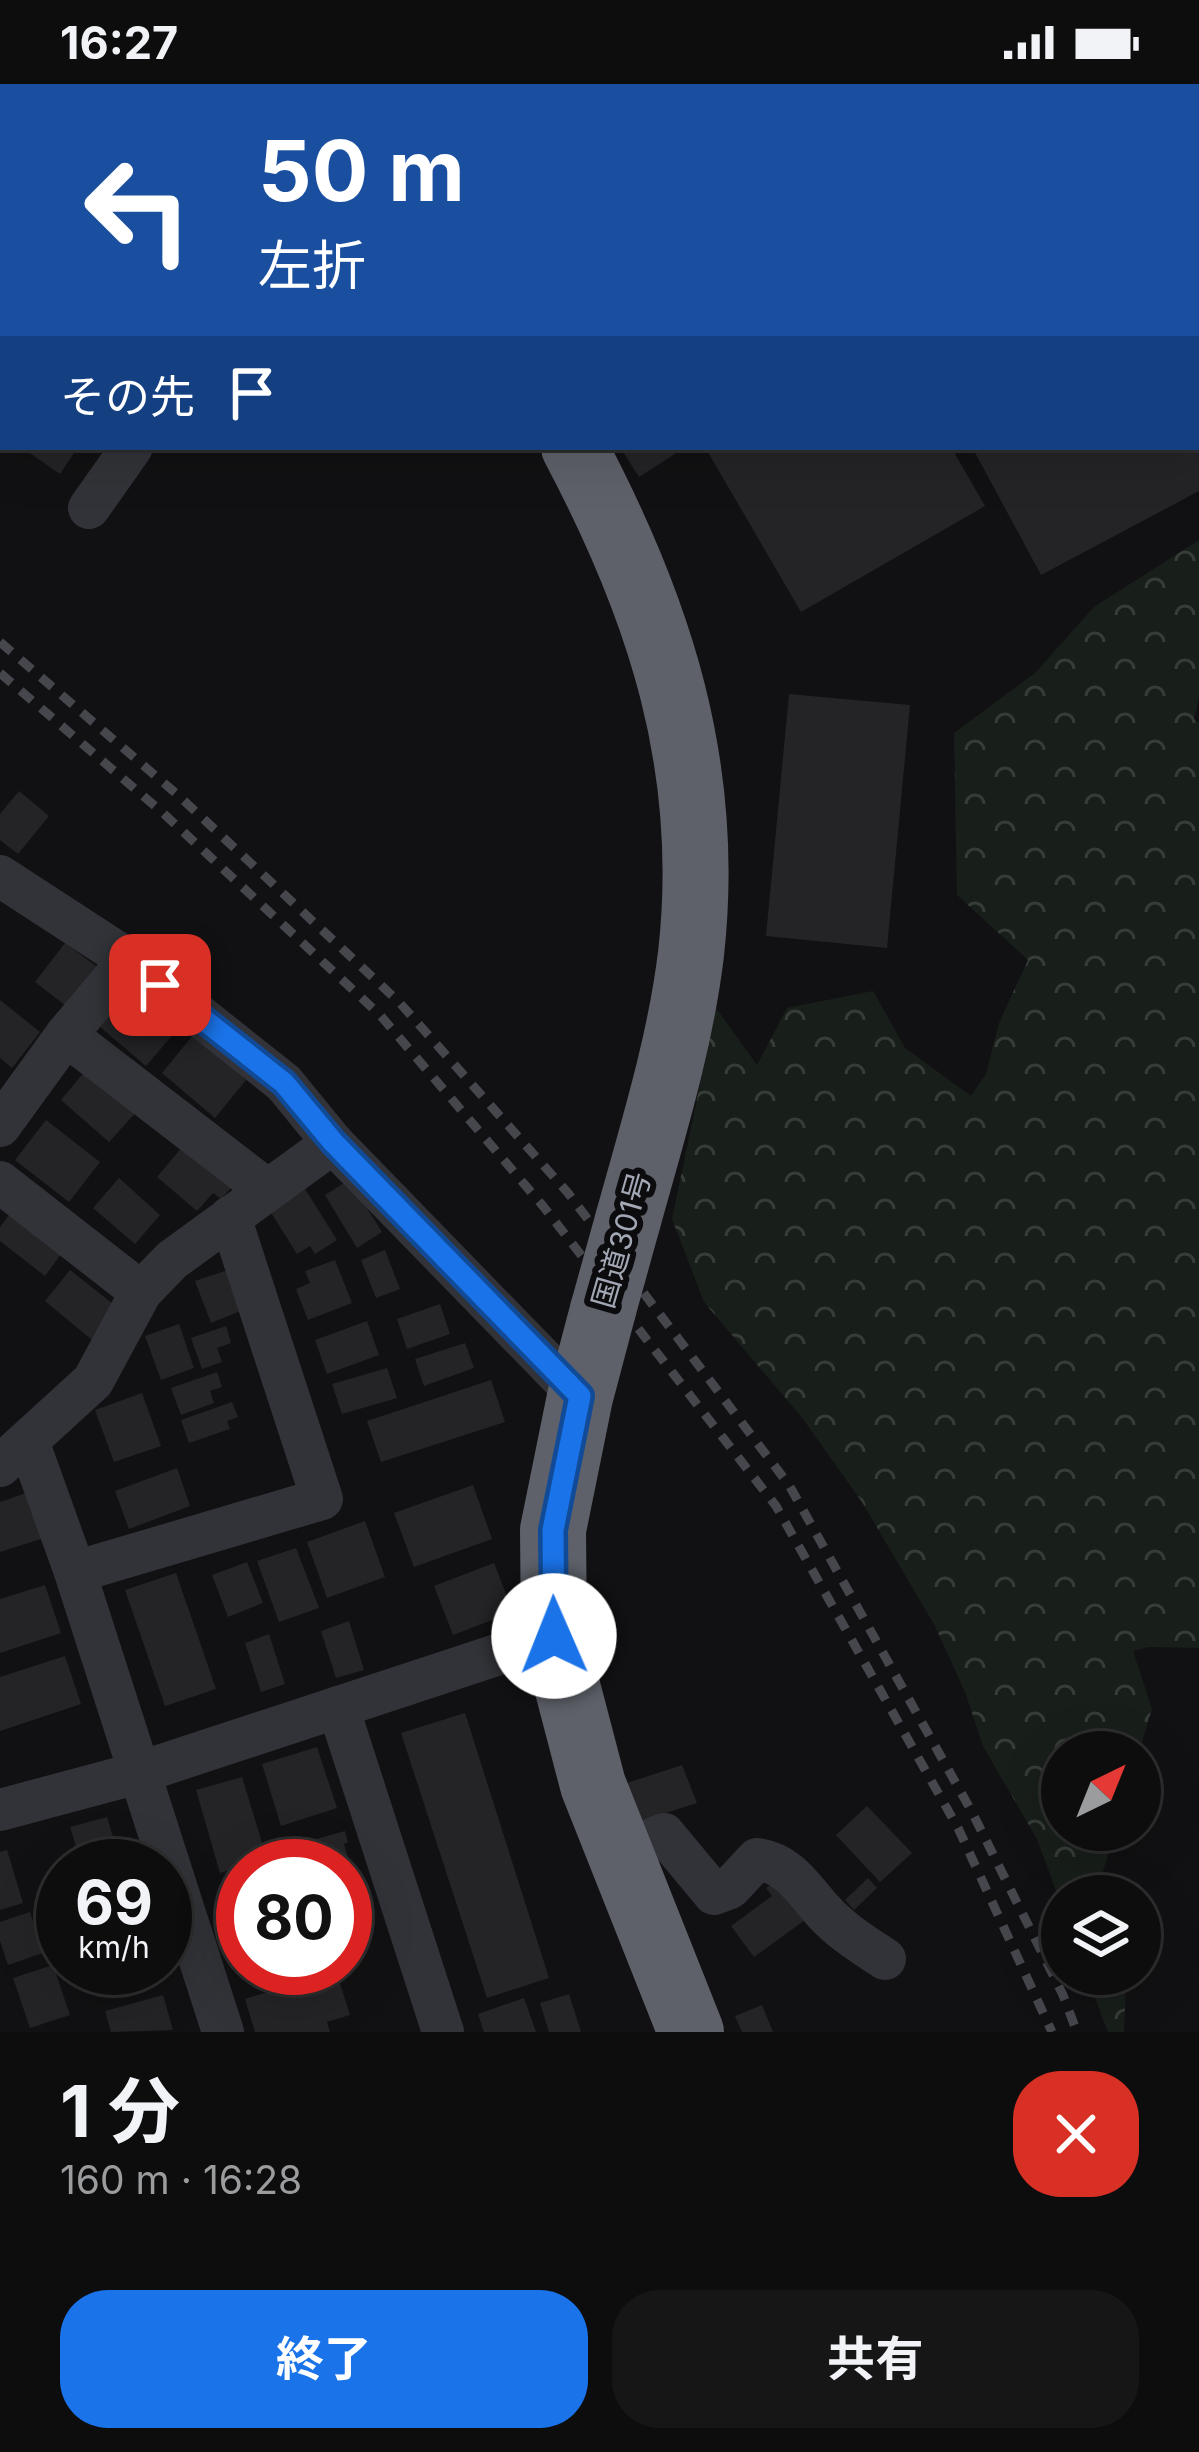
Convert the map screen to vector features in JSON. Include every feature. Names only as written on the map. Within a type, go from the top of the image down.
[{"type":"highway","name":"国道301号","points":[[576,450],[620,533],[670,670],[694,854],[691,953],[678,1028],[580,1396],[553,1530],[554,1636],[575,1727],[692,2032]]},
{"type":"street","points":[[89,508],[130,450]]},
{"type":"street","points":[[2,882],[129,960],[284,1083],[333,1142],[580,1396]]},
{"type":"street","points":[[0,1126],[66,1035],[129,960]]},
{"type":"street","points":[[66,1035],[266,1189]]},
{"type":"street","points":[[223,2032],[76,1572],[14,1454],[93,1381],[142,1292],[172,1260],[333,1142]]},
{"type":"street","points":[[0,1182],[142,1292]]},
{"type":"street","points":[[76,1572],[322,1498],[230,1216]]},
{"type":"street","points":[[0,1810],[138,1773],[554,1636]]},
{"type":"street","points":[[338,1707],[443,2032]]},
{"type":"street","points":[[620,1852],[664,1834],[714,1894],[730,1888],[757,1859],[769,1861],[790,1874],[824,1913],[885,1959]]},
{"type":"green space","points":[[1199,540],[1199,698],[1194,719],[1199,723],[1199,1648],[1133,1651],[1152,1709],[1145,1731],[1041,1731],[1041,1850],[983,1746],[935,1626],[862,1502],[803,1419],[704,1302],[672,1219],[716,1008],[757,1065],[787,1008],[873,991],[905,1048],[971,1096],[986,1074],[999,1023],[1028,960],[957,895],[954,733],[1035,673],[1094,607]]},
{"type":"green space","points":[[1041,1851],[1109,1851],[1102,1875],[1050,1875]]},
{"type":"green space","points":[[1094,1995],[1125,1995],[1124,2032],[1108,2032]]},
{"type":"building","points":[[25,450],[76,450],[60,474]]},
{"type":"building","points":[[622,450],[672,450],[675,454],[639,477]]},
{"type":"building","points":[[707,450],[953,450],[985,506],[801,612]]},
{"type":"building","points":[[974,450],[1199,450],[1199,491],[1041,575]]},
{"type":"building","points":[[789,694],[910,705],[887,948],[766,936]]},
{"type":"building","points":[[19,791],[49,816],[18,854],[0,840],[0,814]]},
{"type":"building","points":[[65,943],[100,969],[70,1009],[35,982]]},
{"type":"building","points":[[121,984],[176,1031],[146,1066],[92,1020]]},
{"type":"building","points":[[0,1000],[40,1032],[12,1068],[0,1058]]},
{"type":"building","points":[[193,1035],[246,1080],[215,1118],[162,1073]]},
{"type":"building","points":[[91,1064],[140,1108],[109,1142],[61,1100]]},
{"type":"building","points":[[46,1120],[100,1162],[69,1202],[15,1160]]},
{"type":"building","points":[[183,1146],[232,1187],[221,1199],[213,1193],[197,1211],[157,1177]]},
{"type":"building","points":[[119,1178],[160,1215],[135,1244],[93,1208]]},
{"type":"building","points":[[349,1180],[382,1232],[357,1248],[325,1195]]},
{"type":"building","points":[[305,1189],[337,1240],[315,1254],[310,1246],[297,1254],[270,1211]]},
{"type":"building","points":[[12,1211],[64,1250],[45,1276],[0,1241],[0,1227]]},
{"type":"building","points":[[385,1250],[400,1289],[376,1298],[361,1260]]},
{"type":"building","points":[[335,1260],[352,1303],[308,1320],[296,1289],[310,1283],[305,1271]]},
{"type":"building","points":[[231,1269],[243,1310],[211,1323],[195,1281]]},
{"type":"building","points":[[70,1270],[118,1308],[92,1340],[45,1301]]},
{"type":"building","points":[[440,1304],[450,1334],[407,1349],[397,1319]]},
{"type":"building","points":[[367,1321],[379,1355],[327,1374],[315,1340]]},
{"type":"building","points":[[179,1324],[194,1368],[161,1380],[145,1336]]},
{"type":"building","points":[[226,1326],[231,1343],[217,1348],[222,1362],[202,1369],[191,1338]]},
{"type":"building","points":[[465,1343],[474,1368],[424,1386],[415,1359]]},
{"type":"building","points":[[387,1368],[397,1398],[342,1414],[332,1384]]},
{"type":"building","points":[[217,1372],[222,1387],[210,1391],[214,1403],[181,1415],[171,1388]]},
{"type":"building","points":[[491,1380],[505,1422],[381,1462],[367,1421]]},
{"type":"building","points":[[142,1393],[161,1446],[114,1462],[95,1410]]},
{"type":"building","points":[[232,1402],[238,1417],[227,1421],[230,1429],[189,1443],[181,1420]]},
{"type":"building","points":[[177,1468],[190,1506],[129,1529],[115,1491]]},
{"type":"building","points":[[473,1485],[492,1539],[414,1567],[394,1513]]},
{"type":"building","points":[[29,1492],[44,1538],[0,1552],[0,1502]]},
{"type":"building","points":[[365,1521],[385,1577],[327,1598],[307,1542]]},
{"type":"building","points":[[296,1548],[319,1608],[279,1622],[257,1561]]},
{"type":"building","points":[[247,1562],[263,1603],[228,1617],[212,1575]]},
{"type":"building","points":[[494,1563],[513,1612],[453,1635],[434,1586]]},
{"type":"building","points":[[176,1573],[216,1689],[165,1706],[125,1590]]},
{"type":"building","points":[[45,1585],[61,1633],[0,1653],[0,1599]]},
{"type":"building","points":[[349,1621],[364,1670],[336,1678],[321,1631]]},
{"type":"building","points":[[269,1634],[285,1684],[261,1692],[245,1643]]},
{"type":"building","points":[[65,1656],[81,1704],[0,1731],[0,1677]]},
{"type":"building","points":[[465,1713],[549,1978],[487,1998],[401,1733]]},
{"type":"building","points":[[317,1747],[337,1808],[281,1826],[262,1764]]},
{"type":"building","points":[[682,1765],[697,1803],[637,1822],[624,1784]]},
{"type":"building","points":[[242,1777],[261,1839],[216,1839],[216,1859],[196,1790]]},
{"type":"building","points":[[867,1806],[912,1853],[880,1882],[836,1835]]},
{"type":"building","points":[[107,1817],[114,1839],[74,1839],[70,1827]]},
{"type":"building","points":[[345,1831],[347,1839],[316,1839]]},
{"type":"building","points":[[7,1850],[23,1903],[0,1910],[0,1852]]},
{"type":"building","points":[[868,1878],[877,1888],[854,1910],[845,1900]]},
{"type":"building","points":[[776,1881],[805,1920],[754,1957],[731,1926],[772,1896],[766,1888]]},
{"type":"building","points":[[30,1912],[36,1955],[8,1965],[0,1922]]},
{"type":"building","points":[[36,1971],[36,1995],[63,1995],[70,2015],[30,2028],[13,1978]]},
{"type":"building","points":[[569,1994],[581,2032],[549,2032],[540,2003]]},
{"type":"building","points":[[163,1995],[173,2030],[111,2032],[105,2011]]},
{"type":"building","points":[[344,1995],[350,2015],[327,2022],[330,2032],[255,2032],[245,1999]]},
{"type":"building","points":[[524,1998],[536,2032],[484,2032],[478,2014]]},
{"type":"building","points":[[762,2005],[773,2032],[742,2032],[735,2016]]},
{"type":"railway","points":[[0,642],[179,796],[399,1002],[568,1193],[789,1485],[972,1812],[1077,2032]]},
{"type":"railway","points":[[0,673],[163,813],[380,1015],[543,1206],[776,1506],[958,1828],[1052,2032]]},
{"type":"route","points":[[160,985],[284,1083],[333,1142],[580,1396],[553,1530],[554,1636]]}]
